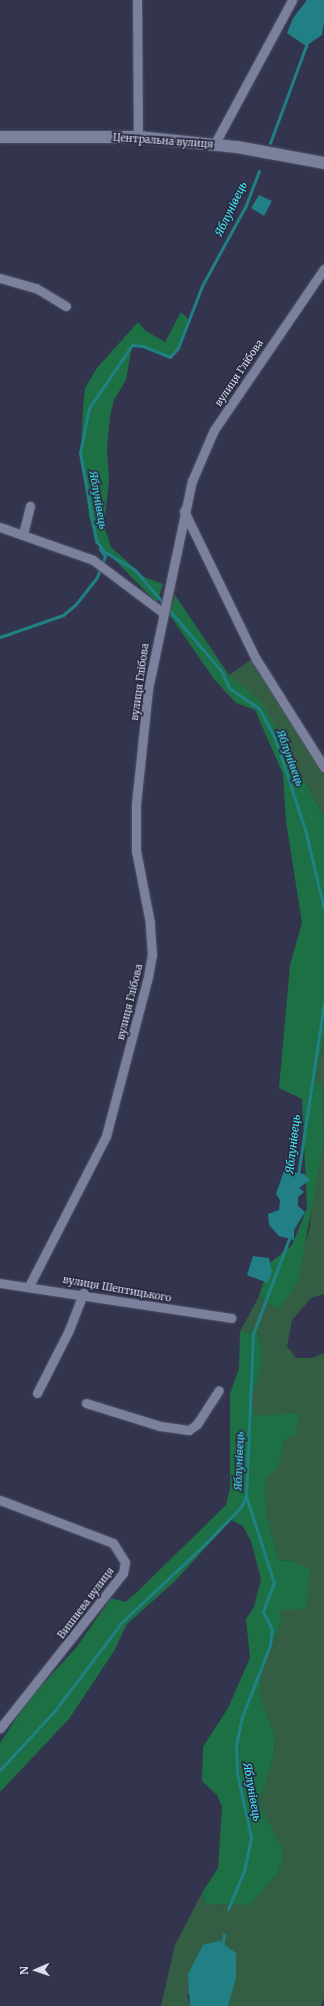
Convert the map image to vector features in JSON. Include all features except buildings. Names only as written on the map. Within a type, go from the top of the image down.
[{"type":"main road","name":"Центральна вулиця","points":[[0,137],[138,137],[214,144],[324,163]]},
{"type":"street","points":[[137,0],[138,137]]},
{"type":"street","points":[[214,144],[292,0]]},
{"type":"street","name":"вулиця Глібова","points":[[29,1286],[106,1136],[148,977],[152,955],[150,923],[136,850],[136,804],[148,689],[163,610],[184,511],[192,481],[214,430],[324,269]]},
{"type":"street","points":[[0,278],[36,288],[66,306]]},
{"type":"street","points":[[22,534],[30,506]]},
{"type":"street","points":[[184,511],[256,659],[324,767]]},
{"type":"street","points":[[0,527],[93,560],[110,570],[163,610]]},
{"type":"street","name":"вулиця Шептицького","points":[[0,1283],[83,1293],[231,1318]]},
{"type":"street","points":[[37,1393],[68,1330],[83,1293]]},
{"type":"street","points":[[86,1403],[160,1426],[189,1430],[197,1424],[219,1390]]},
{"type":"street","name":"Вишнева вулиця","points":[[0,1500],[113,1543],[125,1562],[123,1573],[0,1728]]},
{"type":"shaded area","points":[[307,0],[324,0],[324,22],[322,35],[306,46],[287,33],[293,18]]},
{"type":"shaded area","points":[[259,195],[272,201],[264,216],[251,208]]},
{"type":"shaded area","points":[[181,312],[188,319],[178,348],[170,357],[143,346],[132,346],[126,380],[114,400],[110,416],[107,448],[109,480],[104,526],[111,547],[144,577],[163,584],[157,603],[96,541],[89,516],[81,450],[83,407],[85,388],[97,368],[138,322],[146,331],[165,342]]},
{"type":"shaded area","points":[[175,595],[229,675],[263,704],[324,816],[324,1037],[315,1081],[322,1087],[323,1145],[298,1283],[278,1310],[259,1296],[270,1263],[292,1245],[307,1208],[302,1099],[279,1088],[290,965],[302,923],[286,821],[283,774],[255,710],[236,703],[214,679],[169,614]]},
{"type":"shaded area","points":[[258,655],[324,762],[324,816],[278,730],[229,675]]},
{"type":"shaded area","points":[[324,1037],[324,1294],[311,1298],[292,1320],[287,1346],[296,1358],[312,1358],[324,1353],[324,1998],[321,2006],[228,2006],[229,2002],[187,1995],[190,2006],[161,2006],[175,1945],[202,1893],[206,1904],[250,1905],[277,1874],[282,1862],[283,1849],[259,1803],[274,1755],[275,1736],[260,1696],[261,1673],[281,1623],[281,1610],[293,1561],[279,1560],[267,1518],[265,1492],[266,1476],[278,1467],[284,1440],[299,1413],[255,1417],[251,1399],[261,1369],[261,1345],[258,1333],[240,1332],[259,1296],[278,1310],[298,1283],[300,1262],[310,1227],[315,1081]]},
{"type":"shaded area","points":[[284,1171],[304,1174],[310,1180],[299,1188],[304,1192],[298,1197],[298,1206],[305,1212],[294,1230],[294,1240],[279,1236],[269,1225],[268,1214],[279,1210],[280,1200],[276,1194]]},
{"type":"shaded area","points":[[253,1256],[269,1258],[272,1272],[268,1283],[247,1275]]},
{"type":"shaded area","points":[[240,1332],[258,1333],[261,1345],[261,1369],[251,1399],[255,1416],[299,1413],[296,1434],[284,1440],[278,1468],[266,1477],[265,1492],[267,1518],[279,1560],[293,1561],[310,1569],[306,1609],[281,1610],[281,1623],[261,1673],[260,1696],[275,1736],[274,1755],[259,1803],[283,1849],[282,1862],[277,1874],[250,1905],[206,1904],[202,1893],[218,1868],[222,1807],[217,1795],[202,1781],[203,1747],[228,1708],[250,1658],[246,1619],[254,1607],[261,1579],[251,1541],[243,1526],[231,1520],[174,1582],[127,1624],[114,1651],[69,1719],[0,1792],[0,1743],[28,1700],[76,1648],[111,1598],[125,1602],[135,1594],[226,1505],[230,1488],[230,1393],[239,1369]]},
{"type":"shaded area","points":[[219,1941],[236,1953],[236,1978],[228,2006],[190,2006],[188,1974],[203,1945]]},
{"type":"waterway","name":"Яблунівець","points":[[270,143],[307,43]]},
{"type":"waterway","name":"Яблунівець","points":[[259,171],[245,207],[202,286],[178,348],[170,357],[143,346],[132,345],[89,408],[80,453],[96,541],[105,552],[135,570],[222,672],[229,688],[259,708],[274,736],[305,829],[324,909]]},
{"type":"waterway","points":[[0,637],[63,615],[76,604],[97,577],[105,556],[100,549]]},
{"type":"waterway","name":"Яблунівець","points":[[298,1175],[324,1003]]},
{"type":"waterway","name":"Яблунівець","points":[[228,1909],[244,1871],[251,1837],[237,1773],[236,1745],[242,1717],[270,1645],[272,1629],[263,1611],[274,1583],[246,1496],[253,1334],[290,1236]]},
{"type":"waterway","points":[[0,1770],[56,1709],[122,1622],[206,1543],[241,1507],[246,1496]]},
{"type":"waterway","name":"Яблунівець","points":[[222,1947],[224,1934]]}]
